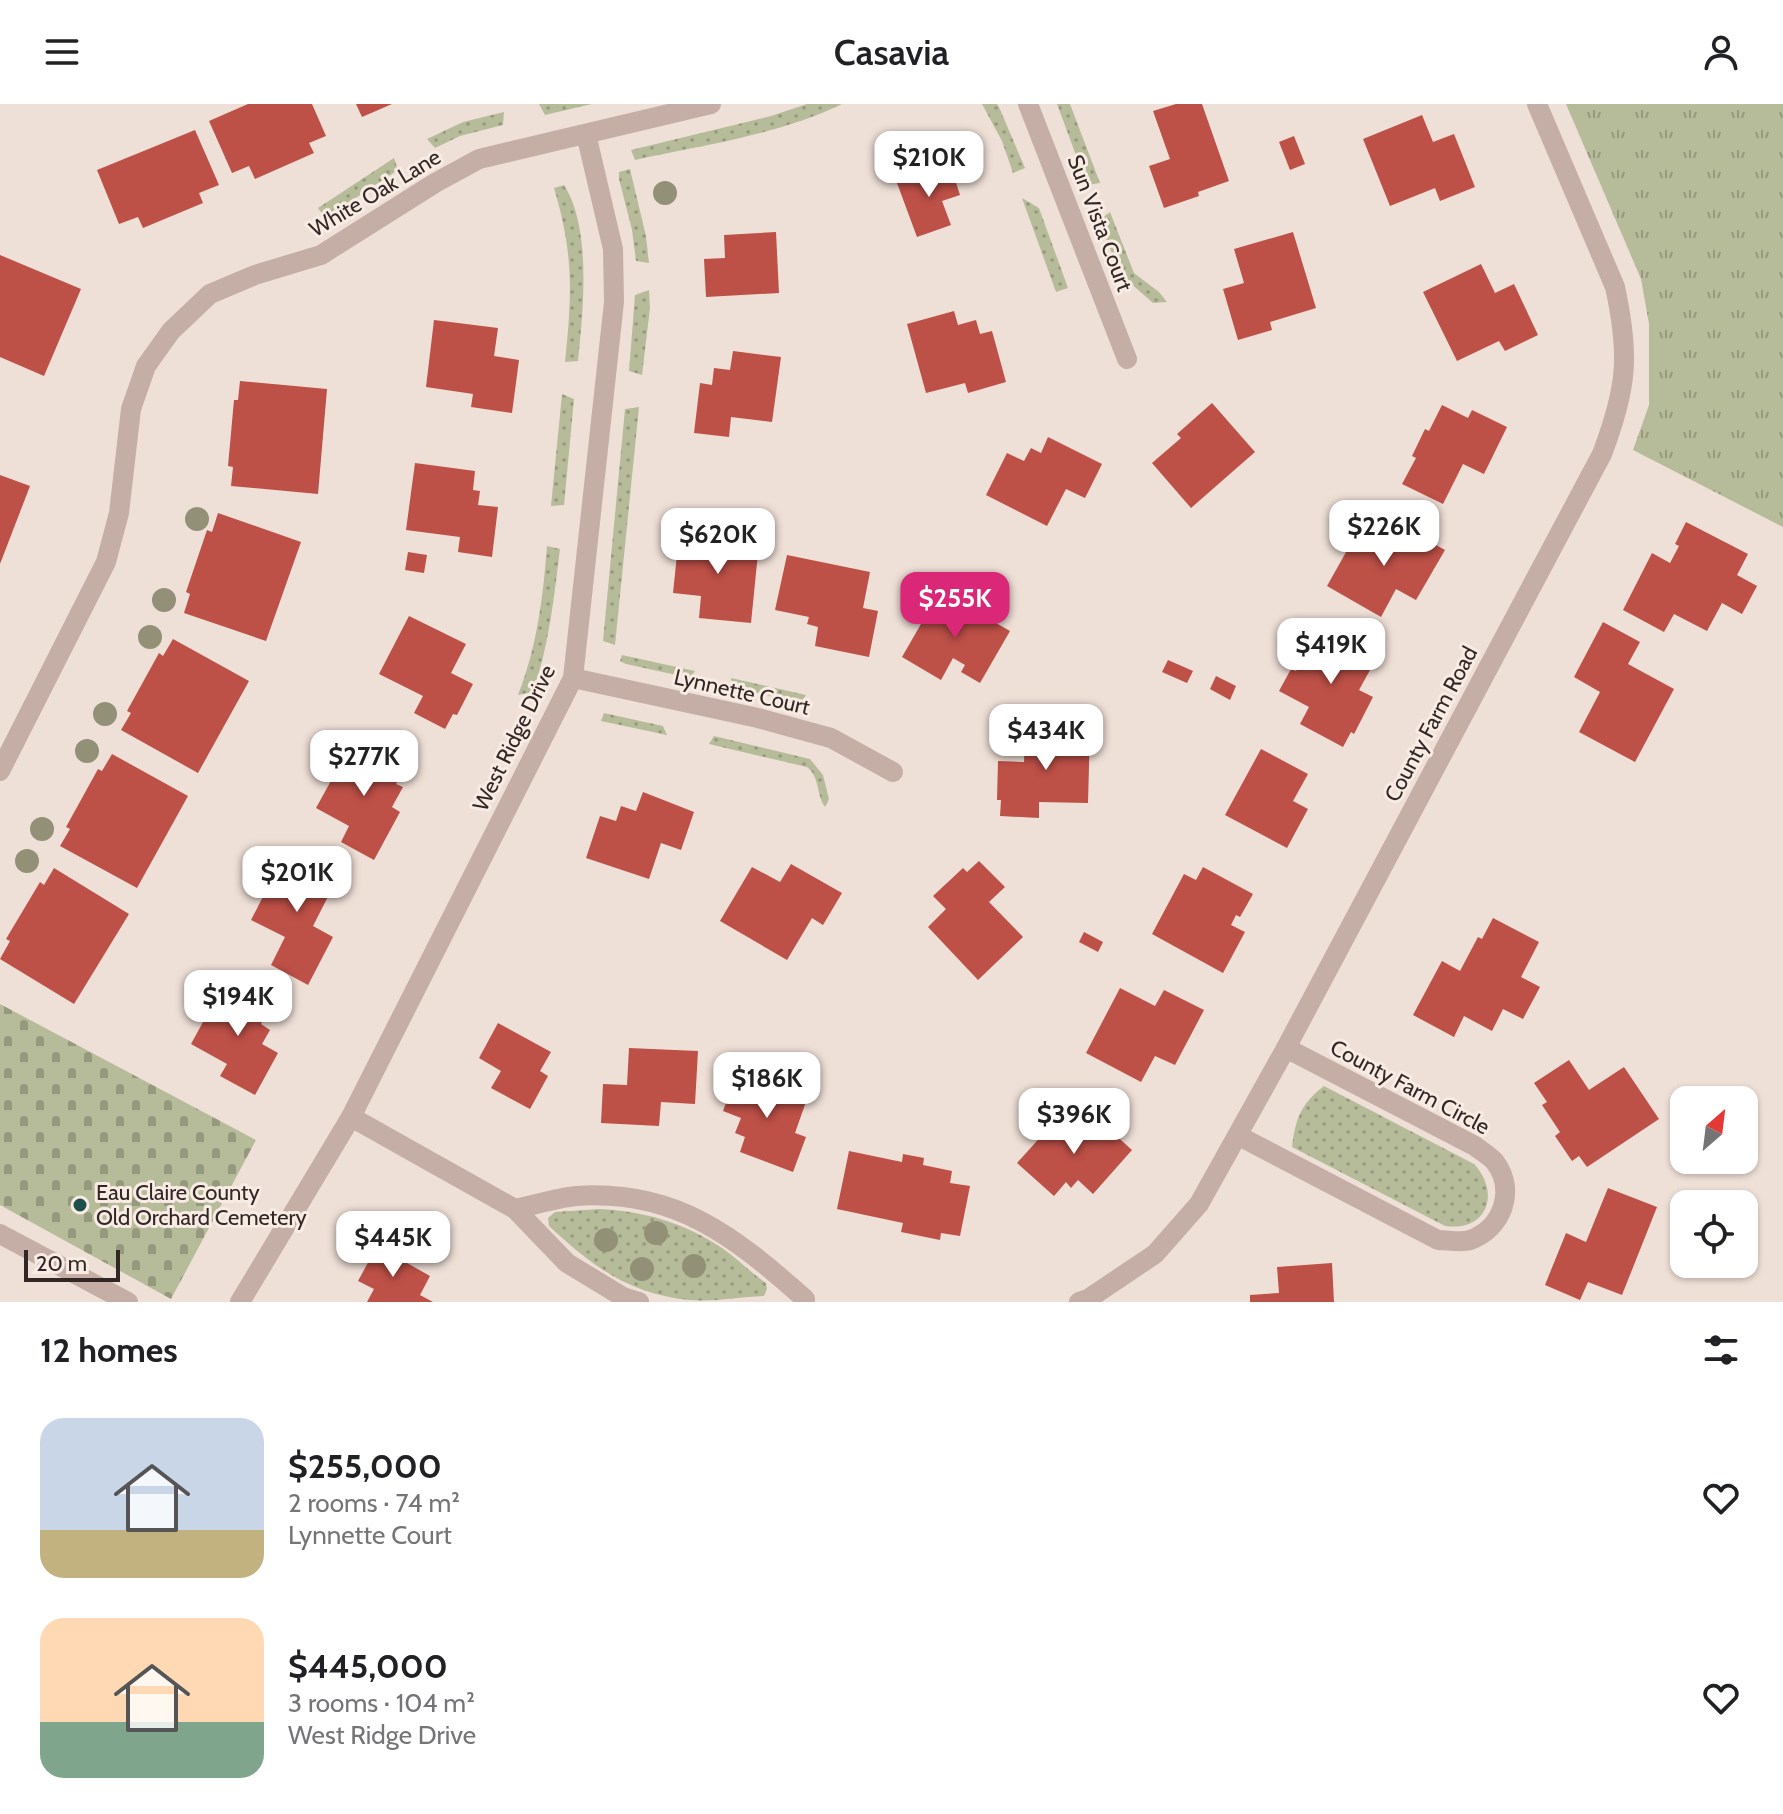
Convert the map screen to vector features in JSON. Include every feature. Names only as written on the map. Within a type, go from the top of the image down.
[{"type":"street","name":"White Oak Lane","points":[[0,771],[106,562],[119,513],[131,409],[146,366],[171,331],[210,294],[255,275],[321,255],[479,159],[711,104]]},
{"type":"street","name":"Sun Vista Court","points":[[1028,104],[1127,359]]},
{"type":"street","name":"County Farm Road","points":[[1079,1302],[1155,1254],[1199,1204],[1239,1136],[1602,454],[1622,394],[1625,357],[1622,319],[1615,287],[1537,104]]},
{"type":"street","name":"West Ridge Drive","points":[[240,1302],[351,1117],[573,678],[614,302],[613,249],[586,134]]},
{"type":"street","name":"Lynnette Court","points":[[573,678],[758,718],[831,738],[893,772]]},
{"type":"street","name":"County Farm Circle","points":[[1239,1136],[1438,1240],[1468,1241],[1489,1229],[1504,1210],[1505,1184],[1494,1161],[1475,1146],[1286,1048]]},
{"type":"street","points":[[351,1117],[515,1209],[567,1263],[623,1297],[639,1302]]},
{"type":"street","points":[[515,1209],[575,1196],[642,1198],[699,1219],[752,1253],[808,1301]]},
{"type":"street","points":[[0,1234],[128,1302]]},
{"type":"green space","points":[[539,104],[592,104],[545,115]]},
{"type":"green space","points":[[807,104],[842,104],[792,124],[714,144],[635,160],[631,150],[771,116]]},
{"type":"green space","points":[[982,104],[997,104],[1025,168],[1013,173],[1002,141]]},
{"type":"green space","points":[[1057,104],[1070,104],[1100,183],[1087,185]]},
{"type":"green space","points":[[1566,104],[1783,104],[1783,527],[1633,450],[1649,405],[1649,324],[1641,279]]},
{"type":"green space","points":[[504,112],[503,125],[460,136],[435,148],[427,139],[463,122]]},
{"type":"green space","points":[[394,158],[398,170],[325,218],[318,208]]},
{"type":"green space","points":[[630,169],[646,236],[649,263],[636,261],[619,179],[619,172]]},
{"type":"green space","points":[[564,185],[579,224],[583,271],[578,361],[565,362],[570,275],[561,212],[554,188]]},
{"type":"green space","points":[[1022,198],[1039,208],[1068,288],[1056,292]]},
{"type":"green space","points":[[1110,212],[1134,273],[1167,302],[1153,303],[1120,274],[1099,220]]},
{"type":"green space","points":[[649,290],[650,308],[642,375],[629,371],[635,295]]},
{"type":"green space","points":[[562,394],[574,399],[564,505],[551,506]]},
{"type":"green space","points":[[639,407],[615,645],[603,641],[625,409]]},
{"type":"green space","points":[[547,546],[560,549],[547,639],[533,692],[518,695],[538,622]]},
{"type":"green space","points":[[622,655],[695,671],[690,678],[626,664],[620,661]]},
{"type":"green space","points":[[731,678],[806,695],[801,703],[732,687]]},
{"type":"green space","points":[[604,713],[663,726],[667,735],[601,721]]},
{"type":"green space","points":[[714,736],[810,759],[823,775],[829,799],[825,807],[814,776],[807,767],[709,744]]},
{"type":"green space","points":[[0,1004],[256,1140],[171,1299],[0,1205]]},
{"type":"green space","points":[[1324,1086],[1474,1164],[1487,1187],[1488,1198],[1480,1217],[1471,1223],[1445,1226],[1292,1147],[1300,1113]]},
{"type":"green space","points":[[600,1209],[632,1212],[664,1220],[708,1239],[766,1283],[764,1296],[689,1300],[648,1292],[596,1265],[549,1226],[548,1218],[555,1212]]},
{"type":"building","points":[[248,104],[312,104],[326,136],[309,143],[314,153],[255,179],[249,166],[232,173],[209,121]]},
{"type":"building","points":[[356,104],[392,104],[362,117]]},
{"type":"building","points":[[1176,104],[1202,104],[1229,181],[1164,208],[1149,166],[1170,159],[1153,111]]},
{"type":"building","points":[[1422,115],[1433,142],[1454,134],[1475,187],[1440,201],[1435,188],[1390,206],[1363,139]]},
{"type":"building","points":[[195,130],[219,185],[199,193],[203,203],[143,228],[138,217],[119,224],[97,170]]},
{"type":"building","points":[[1294,136],[1305,164],[1290,170],[1279,142]]},
{"type":"building","points":[[950,164],[960,195],[942,201],[951,225],[917,237],[897,183]]},
{"type":"building","points":[[776,232],[779,293],[706,297],[704,259],[725,258],[724,235]]},
{"type":"building","points":[[1293,232],[1316,308],[1270,322],[1272,330],[1238,340],[1223,289],[1244,283],[1234,249]]},
{"type":"building","points":[[0,255],[81,289],[44,376],[0,357]]},
{"type":"building","points":[[1481,264],[1495,293],[1514,284],[1538,335],[1505,351],[1499,341],[1457,361],[1423,292]]},
{"type":"building","points":[[954,311],[958,325],[976,320],[980,334],[992,331],[1006,382],[968,393],[965,383],[926,393],[907,324]]},
{"type":"building","points":[[434,320],[498,328],[494,356],[519,360],[512,413],[471,407],[473,394],[426,387]]},
{"type":"building","points":[[733,351],[781,357],[772,422],[731,417],[729,437],[694,433],[700,383],[712,385],[714,368],[730,370]]},
{"type":"building","points":[[240,381],[327,389],[318,494],[231,486],[233,467],[228,466],[234,400],[238,400]]},
{"type":"building","points":[[1212,403],[1255,452],[1191,508],[1152,463],[1181,438],[1177,434]]},
{"type":"building","points":[[1442,405],[1468,418],[1472,410],[1507,427],[1484,474],[1463,464],[1443,504],[1402,484],[1416,458],[1412,456],[1425,429],[1429,431]]},
{"type":"building","points":[[1048,437],[1102,464],[1085,498],[1066,489],[1047,526],[986,495],[1007,453],[1024,461],[1031,448],[1041,453]]},
{"type":"building","points":[[415,463],[475,471],[473,490],[480,491],[478,505],[498,507],[492,557],[458,552],[460,537],[406,530]]},
{"type":"building","points":[[0,475],[30,486],[0,564]]},
{"type":"building","points":[[218,513],[301,542],[266,641],[184,613],[190,594],[186,592],[207,530],[212,532]]},
{"type":"building","points":[[1363,522],[1403,545],[1411,531],[1445,550],[1416,600],[1396,589],[1381,617],[1327,586]]},
{"type":"building","points":[[1686,522],[1748,554],[1737,575],[1757,586],[1742,614],[1722,603],[1707,631],[1674,614],[1664,632],[1623,610],[1652,553],[1670,563]]},
{"type":"building","points":[[679,535],[759,543],[751,623],[699,618],[701,596],[673,593]]},
{"type":"building","points":[[408,552],[427,555],[424,573],[405,570]]},
{"type":"building","points":[[787,555],[870,572],[863,608],[878,611],[869,657],[815,646],[818,627],[807,624],[809,617],[775,610]]},
{"type":"building","points":[[940,591],[1010,631],[980,683],[961,672],[965,665],[953,658],[941,680],[902,657]]},
{"type":"building","points":[[409,616],[466,644],[451,673],[473,684],[457,715],[453,714],[445,729],[414,713],[423,696],[379,674]]},
{"type":"building","points":[[1603,622],[1640,642],[1628,664],[1674,689],[1635,762],[1579,732],[1600,692],[1574,677]]},
{"type":"building","points":[[1321,625],[1369,651],[1361,666],[1370,670],[1359,690],[1373,697],[1354,734],[1351,732],[1343,747],[1300,724],[1309,707],[1279,691],[1291,669],[1296,671]]},
{"type":"building","points":[[173,639],[249,681],[198,773],[121,730],[131,713],[127,711],[159,653],[163,656]]},
{"type":"building","points":[[1168,660],[1193,671],[1187,683],[1162,672]]},
{"type":"building","points":[[1216,676],[1236,686],[1230,700],[1210,689]]},
{"type":"building","points":[[1025,727],[1090,729],[1088,803],[1039,802],[1039,818],[1000,816],[1001,800],[997,800],[998,761],[1024,762]]},
{"type":"building","points":[[354,739],[405,767],[396,784],[403,787],[392,807],[400,812],[374,860],[341,842],[349,826],[316,808]]},
{"type":"building","points":[[1261,749],[1308,774],[1293,801],[1308,809],[1287,848],[1225,815]]},
{"type":"building","points":[[112,754],[188,796],[137,888],[60,846],[70,829],[66,827],[98,769],[102,771]]},
{"type":"building","points":[[643,792],[694,812],[681,850],[661,843],[649,879],[586,858],[600,816],[616,821],[621,806],[636,811]]},
{"type":"building","points":[[288,848],[339,875],[313,926],[333,937],[308,985],[271,965],[285,937],[251,920]]},
{"type":"building","points":[[979,861],[1005,887],[989,902],[1023,937],[978,980],[928,927],[946,909],[933,896],[963,868],[967,872]]},
{"type":"building","points":[[791,864],[842,893],[823,925],[812,918],[787,960],[720,921],[752,867],[780,882]]},
{"type":"building","points":[[1203,867],[1253,894],[1240,917],[1236,915],[1231,925],[1245,932],[1223,973],[1152,934],[1184,874],[1196,880]]},
{"type":"building","points":[[54,868],[129,914],[74,1004],[0,959],[10,941],[6,939],[40,882],[44,885]]},
{"type":"building","points":[[1493,918],[1539,942],[1521,977],[1540,987],[1523,1019],[1503,1009],[1492,1031],[1464,1016],[1454,1037],[1413,1015],[1442,961],[1460,971],[1478,937],[1482,939]]},
{"type":"building","points":[[1084,932],[1103,942],[1098,952],[1079,942]]},
{"type":"building","points":[[225,982],[270,1007],[261,1024],[270,1030],[262,1044],[278,1053],[255,1095],[220,1076],[227,1064],[191,1044]]},
{"type":"building","points":[[1120,988],[1155,1006],[1164,990],[1204,1010],[1175,1065],[1155,1056],[1141,1082],[1086,1053]]},
{"type":"building","points":[[498,1023],[551,1052],[540,1071],[548,1076],[530,1109],[491,1088],[501,1071],[479,1058]]},
{"type":"building","points":[[629,1048],[698,1051],[695,1104],[661,1102],[659,1126],[601,1123],[603,1084],[627,1085]]},
{"type":"building","points":[[1569,1060],[1589,1090],[1624,1067],[1659,1119],[1587,1167],[1579,1156],[1572,1161],[1555,1136],[1560,1132],[1542,1105],[1547,1102],[1534,1083]]},
{"type":"building","points":[[738,1070],[808,1096],[795,1133],[806,1137],[793,1172],[740,1152],[745,1137],[735,1133],[741,1118],[723,1111]]},
{"type":"building","points":[[1064,1111],[1091,1136],[1102,1123],[1132,1150],[1093,1194],[1078,1180],[1071,1188],[1066,1182],[1054,1196],[1017,1163]]},
{"type":"building","points":[[849,1151],[902,1162],[903,1154],[924,1158],[923,1165],[952,1171],[950,1183],[970,1186],[960,1236],[941,1233],[940,1240],[901,1232],[903,1223],[837,1209]]},
{"type":"building","points":[[1608,1188],[1657,1207],[1622,1295],[1588,1282],[1580,1300],[1545,1285],[1566,1233],[1586,1242]]},
{"type":"building","points":[[377,1246],[430,1276],[420,1295],[433,1302],[367,1302],[374,1289],[358,1281]]},
{"type":"building","points":[[1332,1263],[1334,1302],[1250,1302],[1250,1295],[1279,1293],[1277,1267]]},
{"type":"place","name":"Eau Claire County Old Orchard Cemetery","points":[[80,1205]]}]
